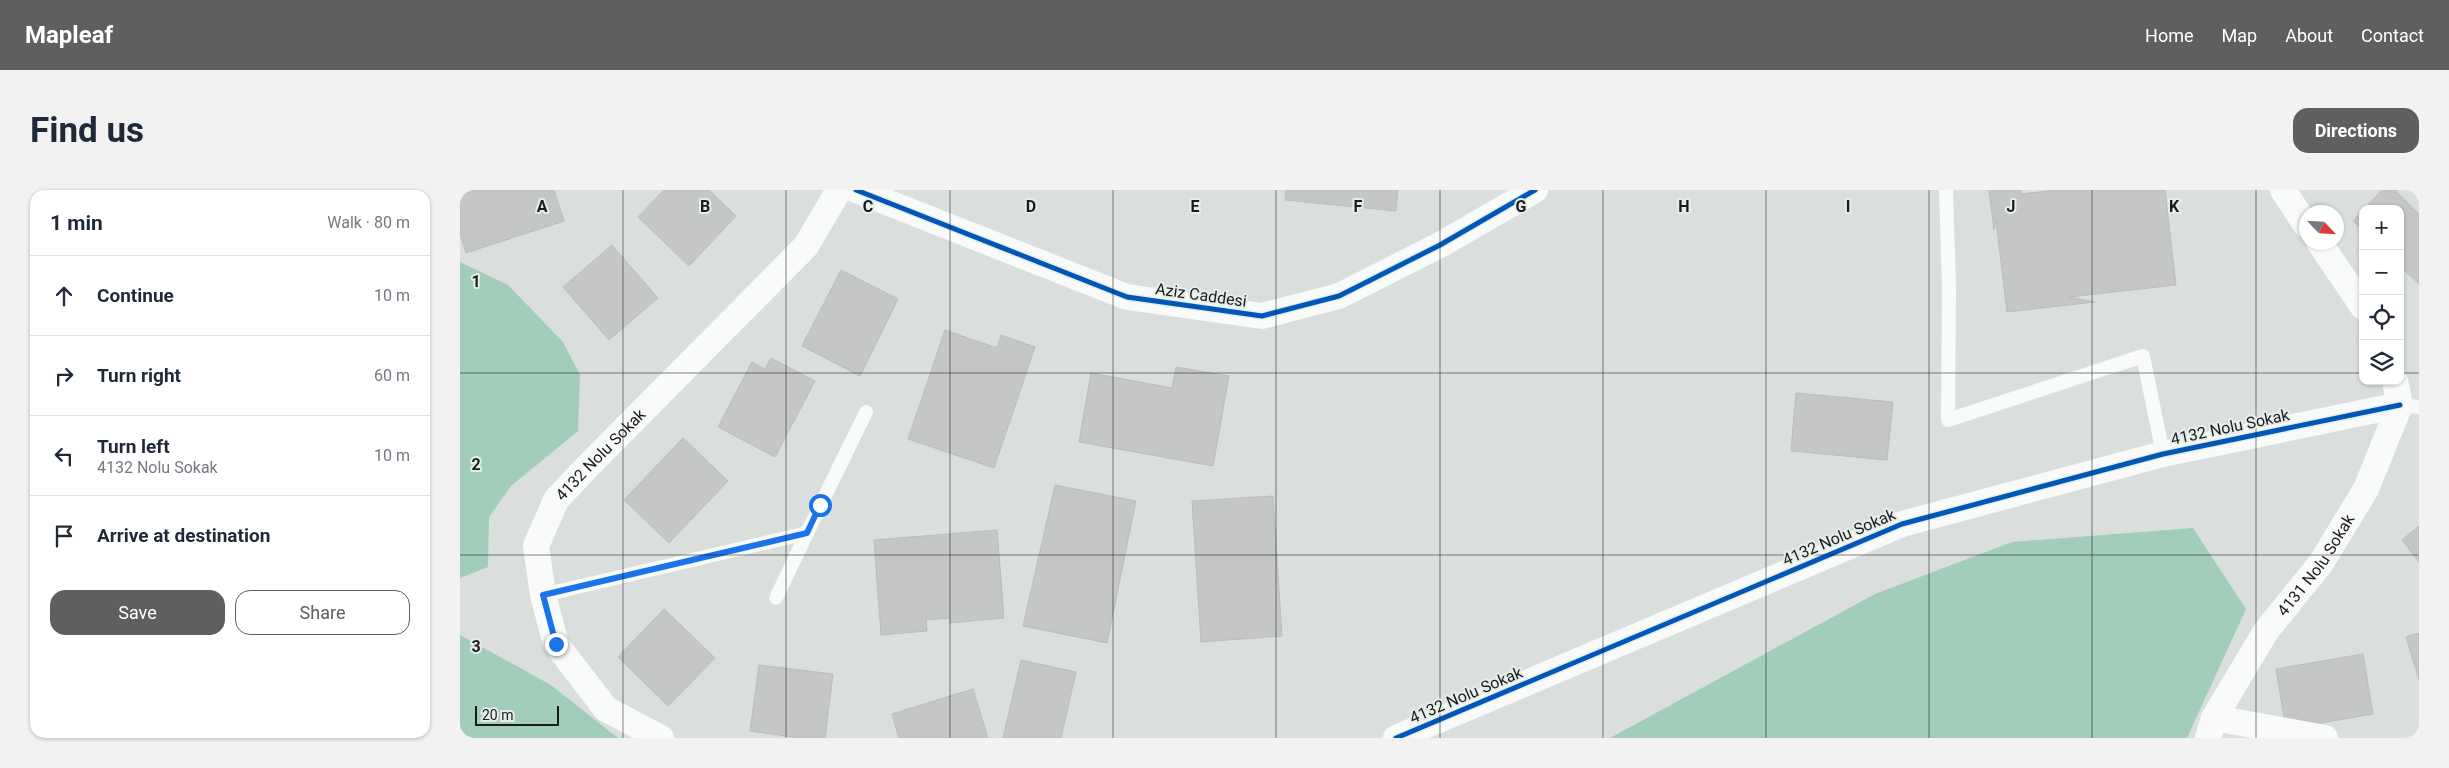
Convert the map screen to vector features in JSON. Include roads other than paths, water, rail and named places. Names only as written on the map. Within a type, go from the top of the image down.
[{"type":"street","name":"4132 Nolu Sokak","points":[[661,738],[606,709],[556,644],[543,595],[536,546],[556,500],[806,246],[839,190]]},
{"type":"street","name":"Aziz Caddesi","points":[[856,190],[1127,297],[1262,316],[1339,296],[1440,245],[1535,190]]},
{"type":"street","points":[[2283,190],[2299,214]]},
{"type":"street","points":[[2324,250],[2359,301]]},
{"type":"street","name":"4132 Nolu Sokak","points":[[1396,738],[1902,524],[2163,454],[2405,398]]},
{"type":"street","name":"4131 Nolu Sokak","points":[[2211,728],[2266,632],[2321,562],[2366,489],[2405,398]]},
{"type":"street","points":[[2211,728],[2325,738]]},
{"type":"lane","points":[[1946,190],[1949,288],[1948,420],[2143,356],[2163,454]]},
{"type":"lane","points":[[776,598],[866,412]]},
{"type":"lane","points":[[543,595],[807,533]]}]
